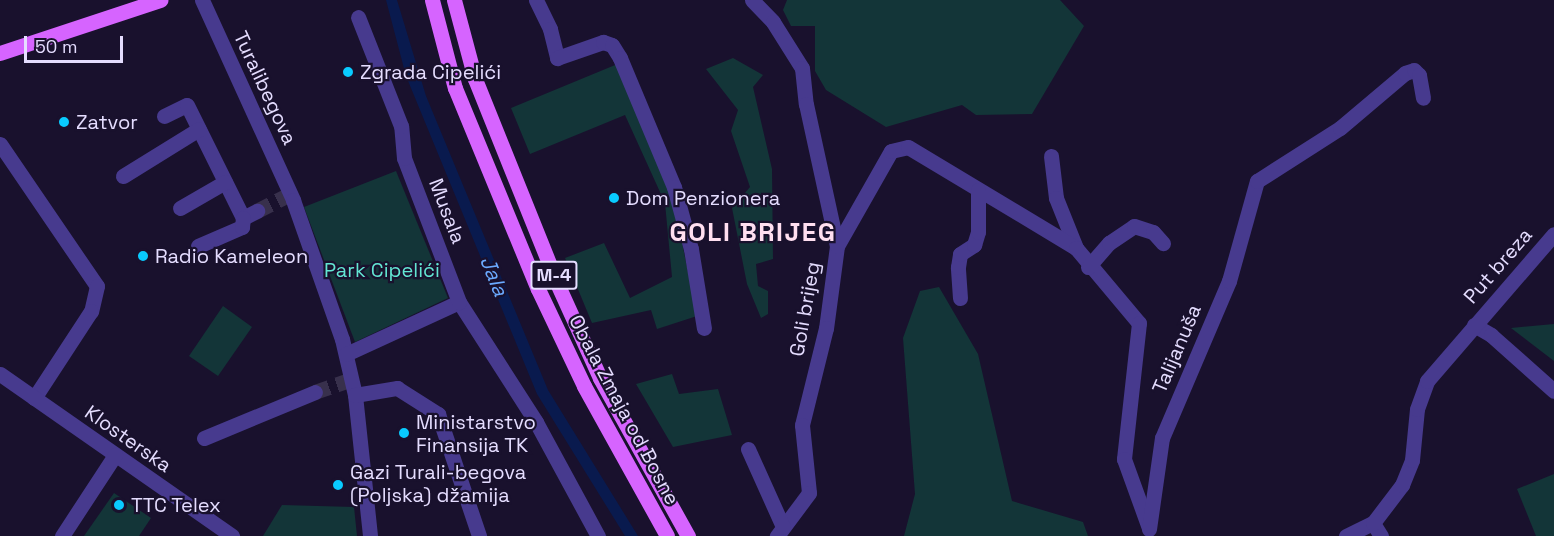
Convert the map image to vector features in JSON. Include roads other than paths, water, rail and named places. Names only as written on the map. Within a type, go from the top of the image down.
[{"type":"main road","points":[[0,53],[160,0]]},
{"type":"main road","name":"Obala Zmaja od Bosne","points":[[432,0],[455,88],[538,289],[584,386],[667,536]]},
{"type":"main road","name":"Obala Zmaja od Bosne","points":[[454,0],[475,78],[556,281],[600,378],[688,536]]},
{"type":"street","points":[[536,0],[550,29],[557,58],[603,42],[612,45],[620,58],[674,187],[691,249],[704,328]]},
{"type":"street","name":"Goli brijeg","points":[[752,0],[773,22],[802,68],[806,104],[837,246],[826,328],[802,425],[809,493],[780,531]]},
{"type":"street","name":"Turalibegova","points":[[205,3],[288,195],[346,354],[370,536]]},
{"type":"street","name":"Musala","points":[[358,17],[401,126],[404,158],[459,302],[537,422],[598,536]]},
{"type":"street","name":"Talijanuša","points":[[1148,532],[1157,490],[1162,438],[1229,281],[1257,181],[1340,128],[1405,73],[1414,70],[1419,75],[1423,98]]},
{"type":"street","points":[[164,116],[187,105],[243,218],[242,227],[198,246]]},
{"type":"street","points":[[123,176],[199,129]]},
{"type":"street","points":[[0,144],[97,286],[91,311],[34,398]]},
{"type":"street","points":[[837,246],[891,151],[898,147],[908,147],[1076,248]]},
{"type":"street","points":[[1051,156],[1056,198],[1076,248],[1088,267],[1139,323],[1124,459],[1148,532]]},
{"type":"street","points":[[180,208],[225,182]]},
{"type":"street","points":[[960,298],[958,267],[960,254],[974,244],[978,232],[978,190]]},
{"type":"street","points":[[243,218],[258,211]]},
{"type":"street","points":[[1088,267],[1109,243],[1134,226],[1153,232],[1164,243]]},
{"type":"street","name":"Put breza","points":[[1377,530],[1412,460],[1417,409],[1427,381],[1554,234]]},
{"type":"street","points":[[346,354],[459,302]]},
{"type":"street","name":"Put breza","points":[[1474,325],[1491,335],[1554,391]]},
{"type":"street","name":"Klosterska","points":[[0,374],[232,536]]},
{"type":"street","points":[[351,385],[397,388],[438,414],[479,536]]},
{"type":"street","points":[[204,438],[315,392]]},
{"type":"street","name":"Goli brijeg","points":[[748,449],[780,531]]},
{"type":"street","points":[[62,536],[115,456]]},
{"type":"street","points":[[1346,536],[1377,530]]},
{"type":"water","name":"Jala","points":[[386,0],[397,0],[426,96],[548,390],[638,536],[625,536],[537,394],[406,76]]},
{"type":"tunnel","points":[[257,211],[286,196]]},
{"type":"tunnel","points":[[315,392],[347,381]]},
{"type":"place","name":"Zgrada Cipelići","points":[[348,72]]},
{"type":"place","name":"Zatvor","points":[[64,122]]},
{"type":"place","name":"Dom Penzionera","points":[[614,198]]},
{"type":"place","name":"Radio Kameleon","points":[[143,256]]},
{"type":"place","name":"Ministarstvo Finansija TK","points":[[404,433]]},
{"type":"place","name":"Gazi Turali-begova (Poljska) džamija","points":[[338,485]]},
{"type":"place","name":"TTC Telex","points":[[119,505]]},
{"type":"district","name":"GOLI BRIJEG","points":[[753,233]]},
{"type":"park label","name":"Park Cipelići","points":[[382,270]]}]
